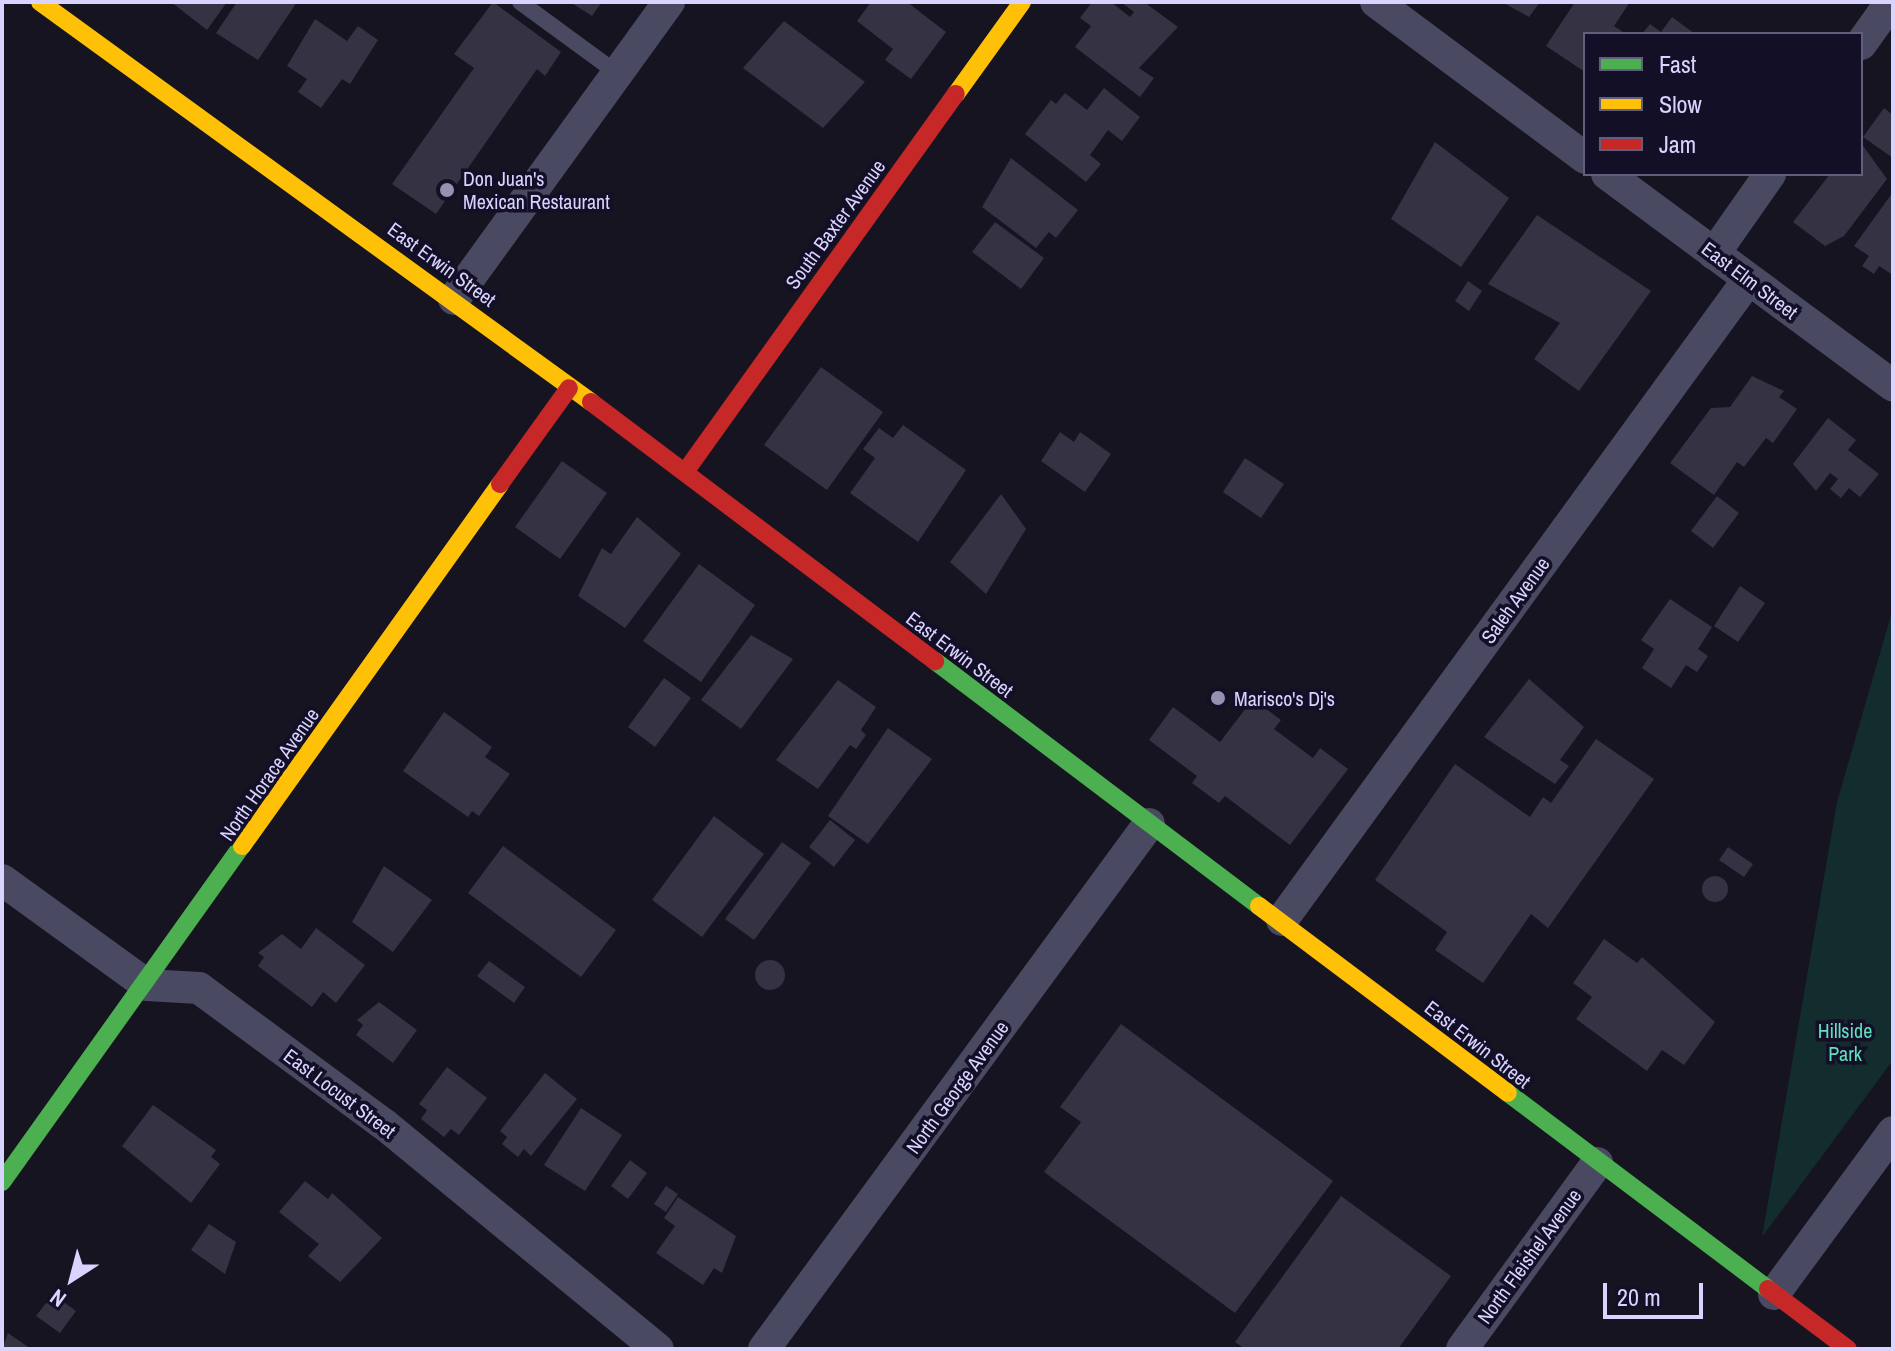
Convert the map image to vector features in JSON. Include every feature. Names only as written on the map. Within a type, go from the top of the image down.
[{"type":"main road","name":"East Erwin Street","points":[[40,2],[454,299],[1149,824],[1282,920],[1597,1163],[1848,1349]]},
{"type":"main road","name":"South Baxter Avenue","points":[[685,472],[1022,2]]},
{"type":"main road","name":"North Horace Avenue","points":[[2,1182],[147,985],[569,388]]},
{"type":"street","points":[[454,299],[669,2]]},
{"type":"street","points":[[1376,2],[1583,157]]},
{"type":"street","points":[[1863,41],[1891,2]]},
{"type":"street","name":"East Elm Street","points":[[1610,176],[1893,386]]},
{"type":"street","points":[[1714,254],[1769,176]]},
{"type":"street","name":"Saleh Avenue","points":[[1282,920],[1748,280]]},
{"type":"street","name":"North George Avenue","points":[[764,1349],[1149,824]]},
{"type":"street","points":[[2,880],[147,985]]},
{"type":"street","name":"East Locust Street","points":[[147,985],[199,988],[385,1125],[658,1349]]},
{"type":"street","points":[[1774,1294],[1893,1132]]},
{"type":"street","name":"North Fleishel Avenue","points":[[1462,1349],[1597,1163]]},
{"type":"lane","points":[[520,2],[617,73]]},
{"type":"green space","name":"Hillside Park","points":[[1893,608],[1893,1060],[1762,1237],[1837,802]]},
{"type":"building","points":[[171,2],[227,2],[207,30]]},
{"type":"building","points":[[237,2],[297,2],[258,60],[216,33]]},
{"type":"building","points":[[493,2],[561,52],[545,76],[537,69],[436,214],[392,184],[474,68],[454,54]]},
{"type":"building","points":[[570,2],[602,2],[592,16]]},
{"type":"building","points":[[871,2],[907,2],[946,32],[911,79],[885,60],[893,49],[857,21]]},
{"type":"building","points":[[1092,2],[1111,2],[1130,17],[1134,12],[1121,2],[1144,2],[1178,27],[1139,68],[1154,78],[1140,97],[1075,47],[1091,26],[1080,18]]},
{"type":"building","points":[[1502,2],[1540,2],[1529,17]]},
{"type":"building","points":[[1575,2],[1630,2],[1614,26],[1623,32],[1583,32],[1583,71],[1546,46]]},
{"type":"building","points":[[1672,17],[1692,32],[1661,32]]},
{"type":"building","points":[[315,19],[347,41],[358,26],[378,40],[350,84],[342,79],[321,108],[298,92],[307,79],[287,66]]},
{"type":"building","points":[[784,21],[865,82],[823,128],[743,68]]},
{"type":"building","points":[[1650,24],[1661,32],[1644,32]]},
{"type":"building","points":[[1104,88],[1140,117],[1122,141],[1108,130],[1090,155],[1101,164],[1086,182],[1025,134],[1051,100],[1056,104],[1065,93],[1087,110]]},
{"type":"building","points":[[1884,108],[1893,115],[1893,158],[1863,137]]},
{"type":"building","points":[[1435,142],[1509,198],[1461,267],[1391,219]]},
{"type":"building","points":[[1863,146],[1887,179],[1844,236],[1825,246],[1793,222],[1828,176],[1863,176]]},
{"type":"building","points":[[1011,158],[1078,210],[1056,238],[1049,232],[1036,248],[982,207]]},
{"type":"building","points":[[1893,192],[1893,275],[1879,266],[1874,274],[1862,266],[1869,256],[1854,246]]},
{"type":"building","points":[[1537,215],[1651,291],[1579,391],[1534,359],[1560,323],[1488,284]]},
{"type":"building","points":[[995,222],[1044,258],[1021,289],[972,252]]},
{"type":"building","points":[[1468,281],[1482,291],[1469,311],[1455,301]]},
{"type":"building","points":[[821,367],[883,412],[827,490],[764,445]]},
{"type":"building","points":[[1752,376],[1784,391],[1779,397],[1797,409],[1773,443],[1766,438],[1744,467],[1737,462],[1714,495],[1670,463],[1711,408],[1730,407]]},
{"type":"building","points":[[1828,418],[1856,440],[1848,450],[1879,474],[1860,497],[1849,488],[1841,498],[1830,489],[1838,479],[1830,473],[1816,491],[1793,464]]},
{"type":"building","points":[[903,425],[966,470],[918,542],[850,493],[875,458],[863,449],[879,428],[893,438]]},
{"type":"building","points":[[1060,432],[1074,442],[1080,432],[1111,454],[1085,492],[1041,461]]},
{"type":"building","points":[[1245,458],[1284,484],[1261,518],[1223,492]]},
{"type":"building","points":[[562,461],[607,493],[560,559],[515,527]]},
{"type":"building","points":[[1001,494],[1026,529],[986,594],[950,562]]},
{"type":"building","points":[[1717,496],[1739,513],[1713,548],[1691,531]]},
{"type":"building","points":[[637,517],[681,554],[625,628],[578,596],[602,548],[611,554]]},
{"type":"building","points":[[699,564],[755,605],[701,682],[643,641]]},
{"type":"building","points":[[1740,586],[1765,603],[1738,642],[1714,626]]},
{"type":"building","points":[[1670,599],[1712,627],[1698,649],[1708,656],[1697,672],[1686,665],[1671,688],[1642,668],[1654,649],[1641,640]]},
{"type":"building","points":[[751,635],[793,659],[741,729],[701,700]]},
{"type":"building","points":[[664,678],[691,698],[655,747],[628,727]]},
{"type":"building","points":[[1529,679],[1584,727],[1560,760],[1569,766],[1555,784],[1484,737]]},
{"type":"building","points":[[838,680],[876,707],[861,730],[866,735],[856,749],[850,745],[818,789],[776,760]]},
{"type":"building","points":[[1253,699],[1281,720],[1274,729],[1313,758],[1320,748],[1348,769],[1290,845],[1225,796],[1219,803],[1192,783],[1197,776],[1149,740],[1173,707],[1220,742]]},
{"type":"building","points":[[444,712],[492,747],[485,757],[510,774],[479,816],[472,811],[468,817],[403,771]]},
{"type":"building","points":[[888,728],[932,759],[868,844],[828,816]]},
{"type":"building","points":[[1596,739],[1654,779],[1548,928],[1531,914],[1483,983],[1435,950],[1447,932],[1375,880],[1455,764],[1530,817],[1543,797],[1551,803]]},
{"type":"building","points":[[714,816],[764,854],[702,937],[652,900]]},
{"type":"building","points":[[830,820],[855,840],[834,867],[809,847]]},
{"type":"building","points":[[782,842],[811,863],[754,940],[725,919]]},
{"type":"building","points":[[503,846],[616,930],[581,977],[468,893]]},
{"type":"building","points":[[1728,847],[1753,864],[1744,877],[1719,860]]},
{"type":"building","points":[[384,866],[432,900],[393,952],[352,922]]},
{"type":"building","points":[[1715,876],[1724,880],[1728,889],[1724,898],[1715,902],[1706,898],[1702,889],[1706,880]]},
{"type":"building","points":[[316,928],[365,965],[336,1003],[323,992],[312,1007],[258,966],[264,957],[258,953],[282,934],[301,949]]},
{"type":"building","points":[[1604,939],[1637,963],[1642,957],[1715,1022],[1684,1065],[1662,1050],[1647,1071],[1576,1019],[1592,997],[1573,983]]},
{"type":"building","points":[[770,960],[781,964],[785,975],[781,986],[770,990],[759,986],[755,975],[759,964]]},
{"type":"building","points":[[489,961],[525,987],[514,1003],[477,976]]},
{"type":"building","points":[[379,1002],[417,1030],[393,1063],[356,1035],[363,1025],[357,1020]]},
{"type":"building","points":[[1121,1024],[1333,1181],[1235,1313],[1044,1172],[1081,1122],[1060,1107]]},
{"type":"building","points":[[447,1067],[487,1098],[459,1135],[451,1129],[444,1137],[421,1119],[427,1110],[419,1104]]},
{"type":"building","points":[[545,1073],[577,1099],[531,1156],[524,1149],[518,1157],[502,1144],[507,1137],[500,1131]]},
{"type":"building","points":[[153,1105],[216,1150],[211,1157],[220,1164],[191,1203],[122,1146]]},
{"type":"building","points":[[581,1108],[622,1135],[585,1191],[544,1165]]},
{"type":"building","points":[[630,1160],[647,1173],[628,1199],[611,1186]]},
{"type":"building","points":[[305,1181],[328,1199],[332,1193],[382,1238],[340,1282],[308,1256],[319,1244],[279,1212]]},
{"type":"building","points":[[666,1186],[678,1194],[666,1212],[654,1204]]},
{"type":"building","points":[[1341,1196],[1451,1276],[1398,1349],[1245,1349],[1235,1342]]},
{"type":"building","points":[[678,1197],[736,1236],[722,1273],[714,1268],[703,1285],[656,1253],[675,1226],[664,1218]]},
{"type":"building","points":[[209,1224],[236,1242],[225,1274],[191,1250]]},
{"type":"building","points":[[53,1294],[76,1311],[60,1333],[36,1316]]},
{"type":"building","points":[[8,1333],[31,1349],[2,1349]]},
{"type":"traffic: fast","points":[[935,661],[1259,906]]},
{"type":"traffic: fast","points":[[2,1182],[242,846]]},
{"type":"traffic: fast","points":[[1508,1093],[1768,1289]]},
{"type":"traffic: slow","points":[[40,2],[591,402]]},
{"type":"traffic: slow","points":[[956,94],[1022,2]]},
{"type":"traffic: slow","points":[[242,846],[500,484]]},
{"type":"traffic: slow","points":[[1259,906],[1508,1093]]},
{"type":"traffic: jam","points":[[685,472],[956,94]]},
{"type":"traffic: jam","points":[[500,484],[569,388]]},
{"type":"traffic: jam","points":[[591,402],[935,661]]},
{"type":"traffic: jam","points":[[1768,1289],[1848,1349]]},
{"type":"place","name":"Don Juan's Mexican Restaurant","points":[[447,190]]},
{"type":"place","name":"Marisco's Dj's","points":[[1218,698]]}]
